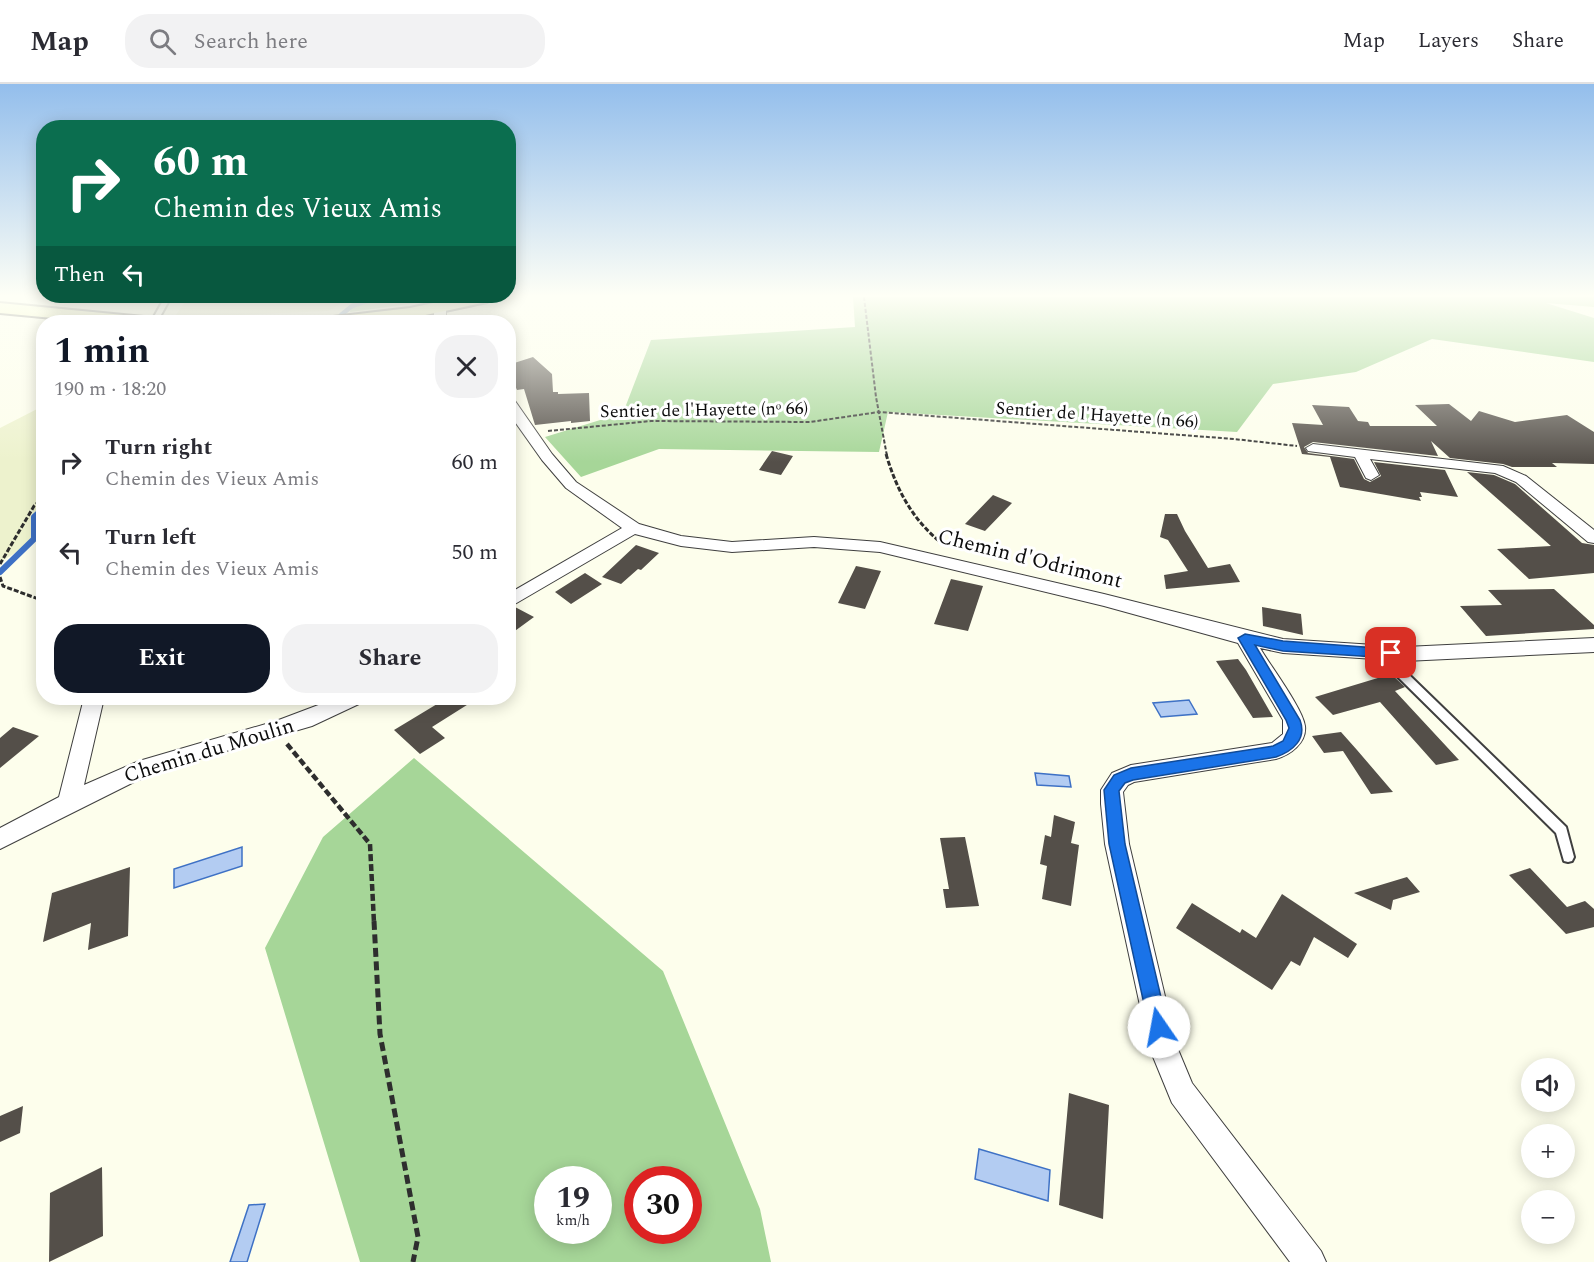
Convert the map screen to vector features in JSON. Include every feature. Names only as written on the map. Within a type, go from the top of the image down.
[{"type":"street","name":"Chemin d'Odrimont","points":[[516,413],[571,485],[633,528],[705,546],[732,547],[814,542],[897,550],[1283,646],[1391,653],[1594,645]]},
{"type":"street","points":[[1313,448],[1480,465],[1512,474],[1594,538]]},
{"type":"street","points":[[1360,453],[1371,475]]},
{"type":"street","points":[[516,597],[633,528]]},
{"type":"street","points":[[1245,638],[1293,720],[1296,728],[1294,738],[1288,745],[1276,751],[1131,774],[1120,779],[1112,790],[1112,804],[1117,844],[1163,1047],[1182,1093],[1310,1262]]},
{"type":"street","points":[[69,802],[92,705]]},
{"type":"street","name":"Chemin du Moulin","points":[[0,839],[101,786],[148,767],[298,724],[339,705]]},
{"type":"lane","points":[[1391,653],[1401,673],[1562,831],[1568,857]]},
{"type":"path","points":[[871,352],[885,447],[899,493],[922,524],[942,544],[952,548]]},
{"type":"path","name":"Sentier de l'Hayette (nᵒ 66)","points":[[530,434],[603,424],[651,421],[810,422],[879,412]]},
{"type":"path","name":"Sentier de l'Hayette (n 66)","points":[[879,412],[1233,439],[1313,448]]},
{"type":"path","points":[[0,564],[36,504]]},
{"type":"path","points":[[0,577],[3,586],[36,598]]},
{"type":"path","points":[[270,731],[287,745],[369,844],[380,1034],[418,1237],[413,1262]]},
{"type":"green space","points":[[646,352],[1402,352],[1356,372],[1273,384],[1237,432],[888,412],[879,452],[659,449],[581,477],[545,437],[623,413]]},
{"type":"green space","points":[[1523,352],[1594,352],[1594,362]]},
{"type":"green space","points":[[36,410],[36,532],[22,549],[0,562],[0,428]]},
{"type":"green space","points":[[414,758],[663,971],[760,1209],[771,1262],[360,1262],[265,948],[323,837]]},
{"type":"water","points":[[1189,700],[1197,714],[1161,717],[1153,703]]},
{"type":"water","points":[[1035,773],[1069,776],[1071,787],[1037,785]]},
{"type":"water","points":[[242,847],[242,866],[174,888],[174,869]]},
{"type":"water","points":[[979,1149],[1050,1170],[1048,1201],[975,1179]]},
{"type":"water","points":[[265,1204],[247,1262],[230,1262],[249,1205]]},
{"type":"building","points":[[533,357],[552,374],[553,392],[558,392],[558,394],[589,393],[590,421],[535,425],[524,389],[517,390],[516,388],[516,362]]},
{"type":"building","points":[[1449,404],[1471,421],[1479,411],[1515,422],[1567,415],[1594,432],[1594,464],[1552,463],[1557,467],[1512,467],[1450,458],[1431,441],[1438,456],[1313,442],[1304,447],[1308,453],[1354,459],[1364,479],[1370,482],[1381,476],[1374,462],[1445,470],[1458,497],[1420,492],[1421,501],[1340,487],[1330,457],[1302,454],[1292,423],[1323,425],[1312,405],[1349,407],[1358,421],[1368,422],[1370,426],[1437,426],[1415,405]]},
{"type":"building","points":[[772,451],[793,456],[781,475],[759,470]]},
{"type":"building","points":[[1467,472],[1494,475],[1515,484],[1582,543],[1594,545],[1594,573],[1529,579],[1497,549],[1551,546]]},
{"type":"building","points":[[993,495],[1012,503],[985,531],[965,524]]},
{"type":"building","points":[[1165,514],[1177,514],[1208,568],[1230,564],[1240,582],[1166,589],[1164,575],[1188,571],[1168,540],[1160,537]]},
{"type":"building","points":[[636,545],[659,553],[621,584],[602,577]]},
{"type":"building","points":[[856,566],[881,571],[865,609],[838,603]]},
{"type":"building","points":[[585,573],[602,584],[571,604],[555,592]]},
{"type":"building","points":[[951,579],[983,586],[968,631],[934,624]]},
{"type":"building","points":[[1554,589],[1594,625],[1594,629],[1486,636],[1460,606],[1502,605],[1488,590]]},
{"type":"building","points":[[1262,607],[1301,614],[1303,635],[1263,626]]},
{"type":"building","points":[[516,608],[534,617],[516,630]]},
{"type":"building","points":[[1238,659],[1273,717],[1253,718],[1216,661]]},
{"type":"building","points":[[1391,674],[1405,687],[1395,691],[1459,760],[1436,765],[1380,702],[1333,715],[1315,697]]},
{"type":"building","points":[[435,705],[467,705],[432,727],[445,738],[420,754],[394,730]]},
{"type":"building","points":[[13,727],[39,736],[0,768],[0,738]]},
{"type":"building","points":[[1341,732],[1393,792],[1371,794],[1343,751],[1324,753],[1312,736]]},
{"type":"building","points":[[1054,815],[1075,822],[1071,843],[1079,845],[1071,906],[1042,899],[1047,866],[1040,864],[1045,835],[1051,837]]},
{"type":"building","points":[[965,837],[979,906],[946,908],[943,889],[949,889],[940,838]]},
{"type":"building","points":[[130,867],[128,936],[88,950],[91,923],[43,942],[52,893]]},
{"type":"building","points":[[1530,868],[1567,907],[1585,901],[1594,909],[1594,927],[1566,934],[1509,875]]},
{"type":"building","points":[[1407,877],[1420,892],[1393,900],[1391,910],[1354,893]]},
{"type":"building","points":[[1282,894],[1357,944],[1348,958],[1314,937],[1300,966],[1291,961],[1272,990],[1176,928],[1192,903],[1240,933],[1242,929],[1256,938]]},
{"type":"building","points":[[1069,1093],[1109,1105],[1103,1219],[1059,1205]]},
{"type":"building","points":[[23,1106],[20,1133],[0,1142],[0,1116]]},
{"type":"building","points":[[102,1167],[103,1236],[49,1262],[50,1193]]},
{"type":"waterway","points":[[0,572],[34,539],[34,517],[36,515]]},
{"type":"route","points":[[1159,1027],[1117,844],[1112,790],[1120,779],[1131,774],[1276,751],[1288,745],[1294,738],[1296,728],[1293,720],[1245,638],[1283,646],[1391,653]]}]
